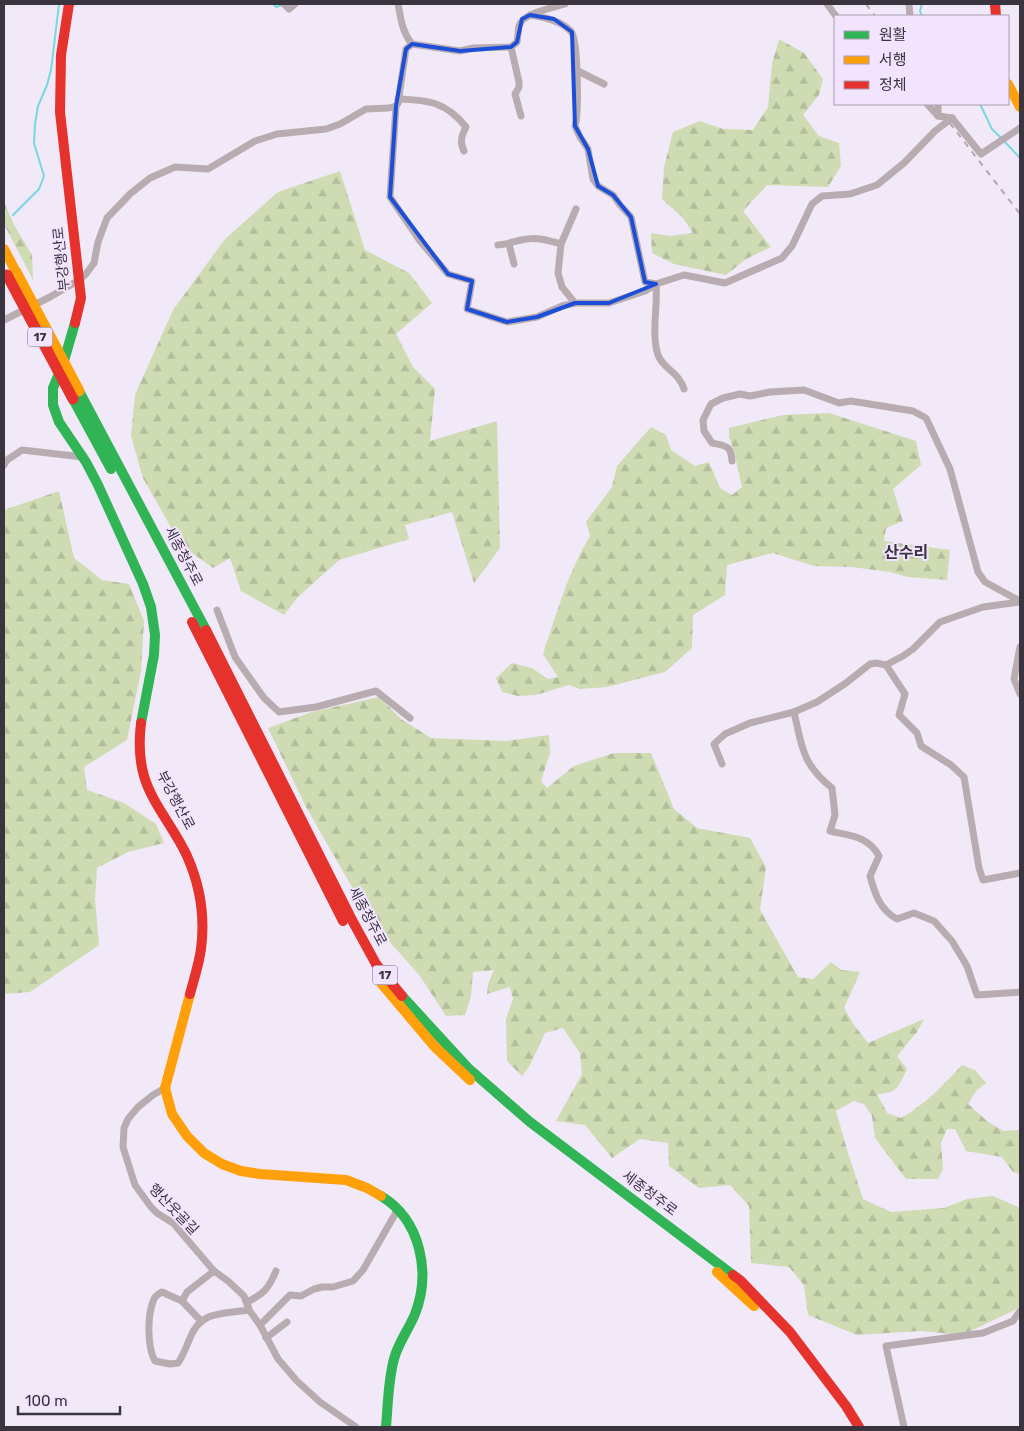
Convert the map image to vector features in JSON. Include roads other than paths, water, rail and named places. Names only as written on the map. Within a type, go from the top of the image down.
[{"type":"main road","name":"부강행산로","points":[[69,4],[62,55],[60,112],[81,298],[52,396],[57,418],[83,457],[100,489],[142,581],[153,613],[155,646],[140,720],[140,758],[152,793],[185,849],[193,868],[201,911],[202,933],[198,965],[165,1088],[170,1111],[196,1146],[218,1163],[244,1172],[346,1180],[360,1184],[374,1191],[406,1217],[416,1236],[421,1259],[421,1277],[417,1307],[393,1360],[386,1427]]},
{"type":"main road","points":[[1009,86],[1020,107]]},
{"type":"main road","name":"17","points":[[4,249],[9,272]]},
{"type":"main road","name":"세종청주로","points":[[9,272],[76,395],[176,588],[334,904],[360,952],[379,981],[416,1027],[456,1069],[538,1137],[712,1268],[777,1327],[853,1424],[862,1427]]},
{"type":"street","points":[[286,6],[295,4]]},
{"type":"street","points":[[398,4],[401,25],[412,44],[460,51],[473,48],[511,47],[517,42],[522,19],[565,4]]},
{"type":"street","points":[[827,4],[835,15]]},
{"type":"street","points":[[530,15],[554,20],[572,32],[576,70],[577,118],[574,126],[588,149],[594,179],[598,186],[613,195],[631,217],[645,282],[656,284]]},
{"type":"street","points":[[412,44],[406,48],[397,102],[390,197],[420,241],[448,274],[472,281],[467,309],[507,322],[537,317],[562,306],[575,303],[609,303],[645,292],[656,284],[684,275],[725,283],[782,258],[792,246],[812,204],[822,196],[850,194],[876,185],[904,163],[935,131],[952,118]]},
{"type":"street","points":[[511,47],[518,73],[519,87],[515,94],[521,116]]},
{"type":"street","points":[[576,70],[604,84]]},
{"type":"street","points":[[4,320],[50,297],[78,280],[94,263],[98,242],[107,218],[130,194],[150,178],[175,168],[208,169],[255,141],[277,134],[326,129],[340,124],[366,108],[389,108],[397,102],[434,102],[454,112],[466,127],[461,141],[464,151]]},
{"type":"street","points":[[928,105],[938,116],[952,118],[981,154],[1020,128]]},
{"type":"street","points":[[938,105],[938,116]]},
{"type":"street","points":[[575,303],[562,287],[558,273],[561,244],[576,209]]},
{"type":"street","points":[[498,245],[529,238],[561,244]]},
{"type":"street","points":[[509,244],[514,264]]},
{"type":"street","points":[[656,284],[655,333],[658,354],[660,361],[681,380],[684,389]]},
{"type":"street","points":[[732,461],[732,453],[728,447],[712,443],[704,432],[702,420],[711,404],[723,398],[740,394],[750,396],[770,392],[804,390],[839,402],[851,401],[913,411],[926,418],[950,469],[978,572],[985,582],[1020,601]]},
{"type":"street","points":[[4,465],[6,460],[22,450],[83,457]]},
{"type":"street","points":[[722,764],[714,744],[725,734],[750,723],[794,712],[824,697],[870,664],[886,665],[913,649],[940,622],[983,608],[1020,601]]},
{"type":"street","points":[[217,610],[235,657],[264,698],[279,712],[316,707],[376,691],[410,718]]},
{"type":"street","points":[[1020,647],[1014,679],[1020,694]]},
{"type":"street","points":[[886,665],[905,694],[899,715],[917,732],[921,746],[951,765],[964,777],[982,880],[1020,873]]},
{"type":"street","points":[[794,712],[804,755],[814,771],[832,788],[835,815],[830,831],[868,841],[875,848],[879,856],[870,876],[876,898],[891,916],[897,918],[914,913],[934,921],[952,941],[967,966],[977,995],[1020,992]]},
{"type":"street","name":"행산웃골길","points":[[165,1088],[138,1107],[128,1119],[124,1128],[123,1147],[135,1185],[157,1213],[173,1223],[214,1271],[244,1296],[249,1310],[260,1325],[278,1359],[297,1381],[320,1402],[356,1427]]},
{"type":"street","points":[[260,1325],[290,1295],[301,1296],[322,1286],[334,1287],[353,1281],[363,1270],[398,1210]]},
{"type":"street","points":[[247,1302],[270,1286],[276,1270]]},
{"type":"street","points":[[182,1301],[187,1292],[214,1271]]},
{"type":"street","points":[[200,1320],[182,1301],[162,1292],[154,1297],[151,1308],[148,1342],[150,1353],[155,1361],[170,1364],[178,1363],[185,1352],[190,1336],[200,1320],[214,1314],[249,1310]]},
{"type":"street","points":[[904,1427],[886,1346],[983,1333],[1013,1321],[1020,1311]]},
{"type":"street","points":[[266,1338],[288,1322]]},
{"type":"waterway","points":[[13,215],[39,189],[44,176],[34,143],[35,124],[38,106],[51,70],[59,4]]},
{"type":"waterway","points":[[273,4],[276,7],[282,5]]},
{"type":"waterway","points":[[922,4],[920,11],[922,15]]},
{"type":"waterway","points":[[980,105],[992,129],[1001,138]]},
{"type":"waterway","points":[[1005,142],[1020,158]]},
{"type":"railway","points":[[866,4],[874,15]]},
{"type":"railway","points":[[936,105],[1020,214]]},
{"type":"district","name":"산수리","points":[[906,552]]}]
